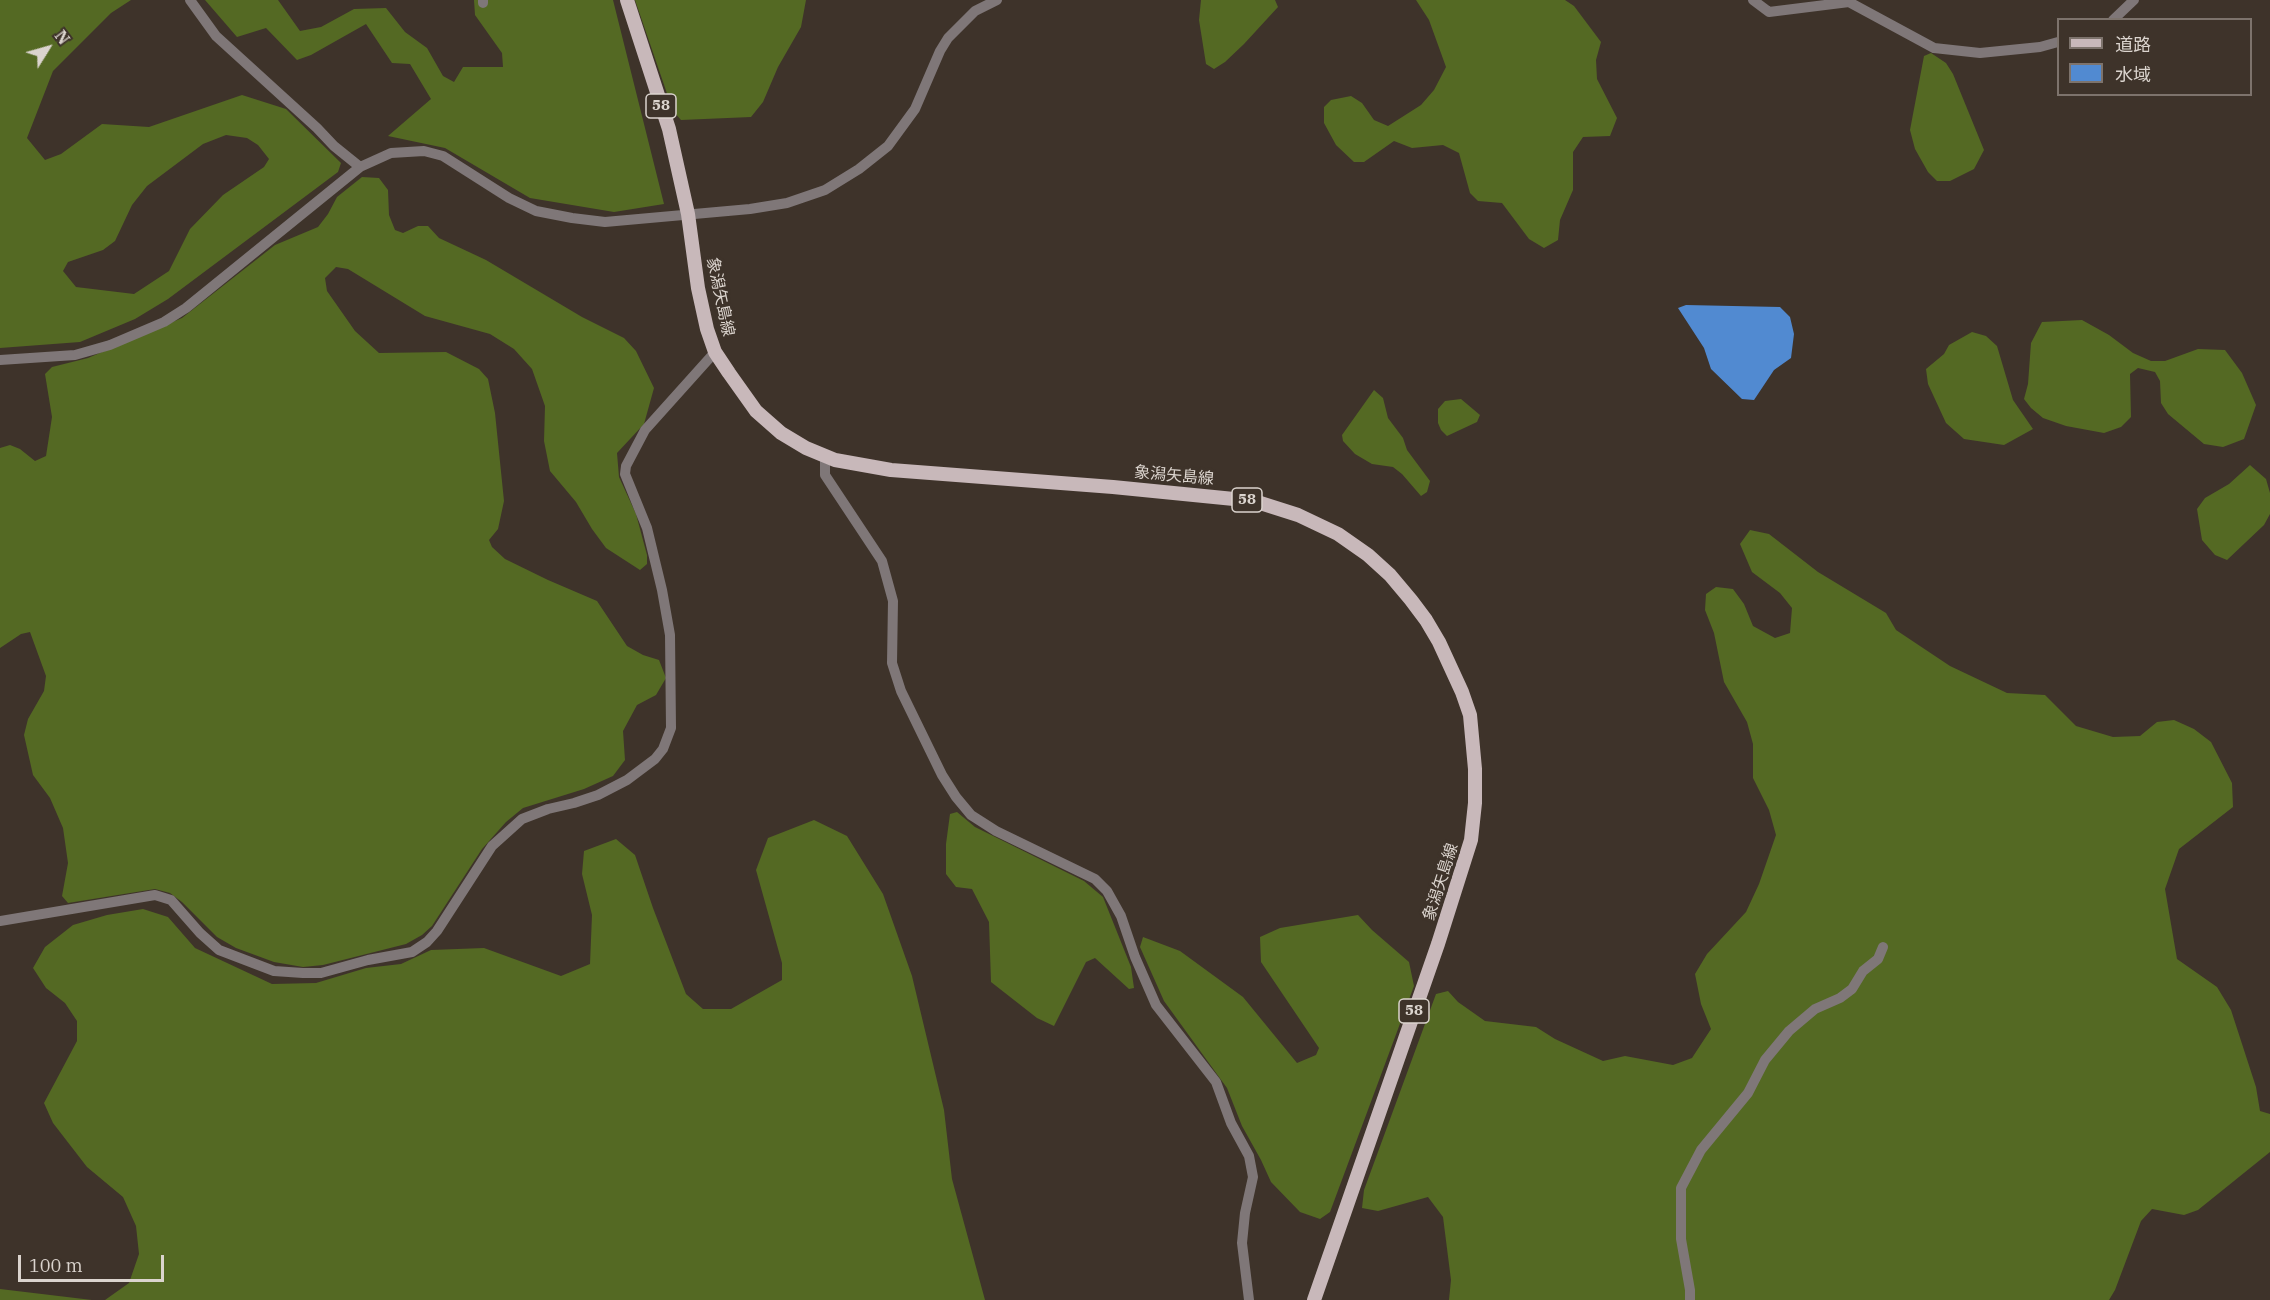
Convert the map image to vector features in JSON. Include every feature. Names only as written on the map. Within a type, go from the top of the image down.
[{"type":"main road","name":"象潟矢島線","points":[[627,0],[669,129],[688,214],[698,288],[707,329],[715,352],[756,411],[781,433],[806,448],[835,460],[891,471],[1113,487],[1254,501],[1298,515],[1338,534],[1390,575],[1426,620],[1452,668],[1470,715],[1475,769],[1475,803],[1471,840],[1441,934],[1314,1300]]},
{"type":"street","points":[[190,0],[216,36],[318,128],[334,146],[360,167]]},
{"type":"street","points":[[0,360],[75,355],[110,345],[164,322],[186,308],[360,167],[391,153],[424,151],[443,156],[508,198],[536,211],[572,219],[605,222],[750,209],[787,203],[825,190],[860,169],[888,146],[915,109],[948,38],[975,11],[997,0]]},
{"type":"street","points":[[1753,0],[1769,12],[1849,2],[1934,48],[1980,53],[2057,42]]},
{"type":"street","points":[[2115,18],[2134,0]]},
{"type":"street","points":[[0,921],[155,896],[171,900],[219,950],[274,971],[321,974],[368,960],[412,952],[427,942],[437,931],[492,846],[522,819],[598,795],[627,780],[655,759],[663,749],[671,728],[670,635],[647,528],[625,474],[626,466],[645,430],[715,352]]},
{"type":"street","points":[[825,456],[825,475],[882,561],[893,601],[892,663],[901,692],[942,775],[971,815],[996,831],[1095,879],[1107,891],[1121,916],[1135,957],[1156,1005],[1216,1082],[1231,1123],[1249,1156],[1253,1177],[1245,1213],[1242,1243],[1249,1300]]},
{"type":"street","points":[[1690,1300],[1681,1239],[1681,1188],[1701,1150],[1748,1093],[1765,1060],[1789,1031],[1815,1009],[1840,998],[1852,989],[1863,971],[1878,959],[1883,947]]},
{"type":"green space","points":[[0,0],[131,0],[111,13],[53,71],[27,138],[45,160],[61,154],[102,124],[149,127],[242,95],[286,109],[341,163],[338,172],[168,299],[135,319],[80,342],[0,348]],"holes":[[[226,135],[247,138],[258,145],[269,159],[264,167],[223,195],[190,229],[169,271],[134,294],[76,287],[63,271],[68,262],[103,250],[115,241],[132,205],[147,186],[203,144]]]},
{"type":"green space","points":[[205,0],[278,0],[300,31],[321,27],[354,9],[386,8],[405,32],[427,48],[443,76],[454,82],[463,67],[503,67],[502,53],[475,15],[474,0],[613,0],[664,204],[614,212],[530,198],[445,148],[388,136],[431,99],[410,64],[392,63],[366,24],[311,55],[297,60],[266,28],[237,37]]},
{"type":"green space","points":[[635,0],[806,0],[801,27],[778,67],[763,102],[751,117],[681,120],[673,111]]},
{"type":"green space","points":[[1201,0],[1275,0],[1278,7],[1244,44],[1214,69],[1206,64],[1199,20]]},
{"type":"green space","points":[[1416,0],[1565,0],[1574,6],[1601,42],[1596,60],[1597,79],[1617,118],[1610,136],[1583,137],[1573,152],[1573,190],[1560,220],[1558,240],[1544,248],[1529,239],[1502,203],[1478,201],[1470,193],[1459,153],[1443,145],[1412,148],[1394,141],[1364,162],[1354,162],[1336,145],[1324,123],[1324,107],[1331,100],[1351,96],[1362,103],[1374,120],[1388,126],[1421,105],[1434,90],[1446,67],[1429,20]]},
{"type":"green space","points":[[1931,53],[1946,63],[1953,74],[1984,150],[1974,169],[1950,181],[1937,181],[1928,172],[1915,149],[1910,130],[1924,56]]},
{"type":"green space","points":[[362,177],[379,178],[388,190],[389,215],[395,230],[403,233],[418,226],[428,226],[439,238],[486,260],[582,317],[624,338],[636,351],[654,388],[644,424],[617,453],[619,477],[636,514],[647,555],[647,564],[640,570],[606,548],[576,502],[550,471],[544,441],[545,406],[532,369],[514,349],[490,334],[425,316],[348,269],[336,267],[325,278],[327,291],[355,331],[379,353],[446,352],[479,369],[488,379],[495,413],[504,501],[498,529],[489,540],[492,547],[505,559],[597,601],[627,646],[643,655],[659,660],[666,678],[656,695],[637,705],[623,731],[625,760],[613,776],[584,789],[523,808],[506,822],[482,849],[432,926],[422,935],[406,944],[323,965],[303,967],[274,962],[236,948],[217,937],[170,893],[155,889],[68,903],[62,896],[68,863],[63,828],[50,798],[33,775],[24,735],[28,719],[44,691],[46,676],[30,632],[21,634],[0,648],[0,448],[10,445],[20,449],[35,461],[46,456],[52,417],[45,374],[52,367],[88,358],[182,318],[275,245],[318,227],[337,197]]},
{"type":"green space","points":[[2082,320],[2109,335],[2133,353],[2151,361],[2165,361],[2198,349],[2225,350],[2242,373],[2256,405],[2244,439],[2223,447],[2204,444],[2168,414],[2161,403],[2160,381],[2155,372],[2138,368],[2130,374],[2131,417],[2121,427],[2104,433],[2066,426],[2043,418],[2024,399],[2028,384],[2031,343],[2042,322]]},
{"type":"green space","points":[[1972,332],[1986,336],[1997,346],[2013,400],[2033,429],[2004,445],[1964,439],[1946,423],[1928,384],[1926,369],[1944,354],[1949,345]]},
{"type":"green space","points":[[1374,390],[1383,398],[1388,418],[1403,438],[1407,450],[1430,481],[1427,492],[1421,496],[1393,467],[1372,464],[1355,454],[1343,441],[1342,435]]},
{"type":"green space","points":[[1461,399],[1480,415],[1477,422],[1447,436],[1438,423],[1438,409],[1445,401]]},
{"type":"green space","points":[[2250,465],[2266,479],[2270,493],[2270,514],[2264,525],[2227,560],[2215,555],[2202,540],[2197,509],[2205,498],[2229,484]]},
{"type":"green space","points":[[1750,530],[1769,534],[1818,572],[1886,613],[1896,630],[1950,666],[2007,693],[2045,695],[2076,726],[2113,737],[2140,736],[2157,722],[2174,720],[2194,729],[2211,742],[2232,783],[2233,807],[2179,849],[2165,889],[2177,959],[2217,987],[2231,1010],[2256,1087],[2260,1111],[2270,1114],[2270,1152],[2198,1210],[2184,1215],[2152,1209],[2141,1221],[2115,1290],[2109,1300],[1449,1300],[1451,1280],[1443,1217],[1428,1197],[1378,1211],[1362,1208],[1364,1190],[1436,994],[1448,991],[1458,1002],[1485,1021],[1536,1027],[1555,1039],[1603,1061],[1625,1056],[1673,1065],[1692,1058],[1711,1029],[1701,1004],[1695,974],[1707,954],[1746,912],[1759,884],[1776,835],[1769,810],[1753,778],[1753,744],[1747,722],[1724,682],[1714,633],[1705,610],[1706,594],[1716,587],[1733,589],[1744,604],[1753,626],[1775,638],[1790,633],[1792,608],[1780,593],[1752,572],[1740,544]]},
{"type":"green space","points":[[957,812],[975,827],[1084,881],[1103,897],[1131,967],[1134,988],[1129,989],[1095,958],[1086,962],[1054,1026],[1037,1018],[991,982],[989,922],[972,889],[956,887],[946,874],[946,844],[950,814]]},
{"type":"green space","points":[[814,820],[847,836],[883,894],[912,976],[944,1110],[952,1179],[985,1300],[105,1300],[129,1283],[139,1254],[136,1226],[123,1197],[87,1167],[53,1123],[44,1103],[77,1041],[77,1021],[65,1003],[46,988],[33,968],[45,947],[73,925],[107,915],[143,909],[168,917],[195,948],[272,984],[316,983],[366,968],[401,964],[431,950],[484,948],[561,976],[590,964],[592,915],[582,874],[584,851],[616,839],[635,855],[686,994],[703,1009],[731,1009],[782,980],[782,963],[756,870],[768,838]]},
{"type":"green space","points":[[1358,915],[1409,962],[1414,986],[1330,1212],[1320,1219],[1300,1212],[1271,1182],[1242,1126],[1227,1088],[1164,1001],[1140,947],[1143,937],[1180,951],[1243,997],[1297,1063],[1316,1055],[1319,1048],[1261,962],[1260,937],[1280,928]]},
{"type":"green space","points":[[0,1289],[92,1300],[0,1300]]},
{"type":"water","points":[[1686,305],[1780,307],[1790,317],[1794,334],[1791,358],[1774,370],[1754,400],[1742,399],[1711,369],[1704,348],[1678,308]]}]
